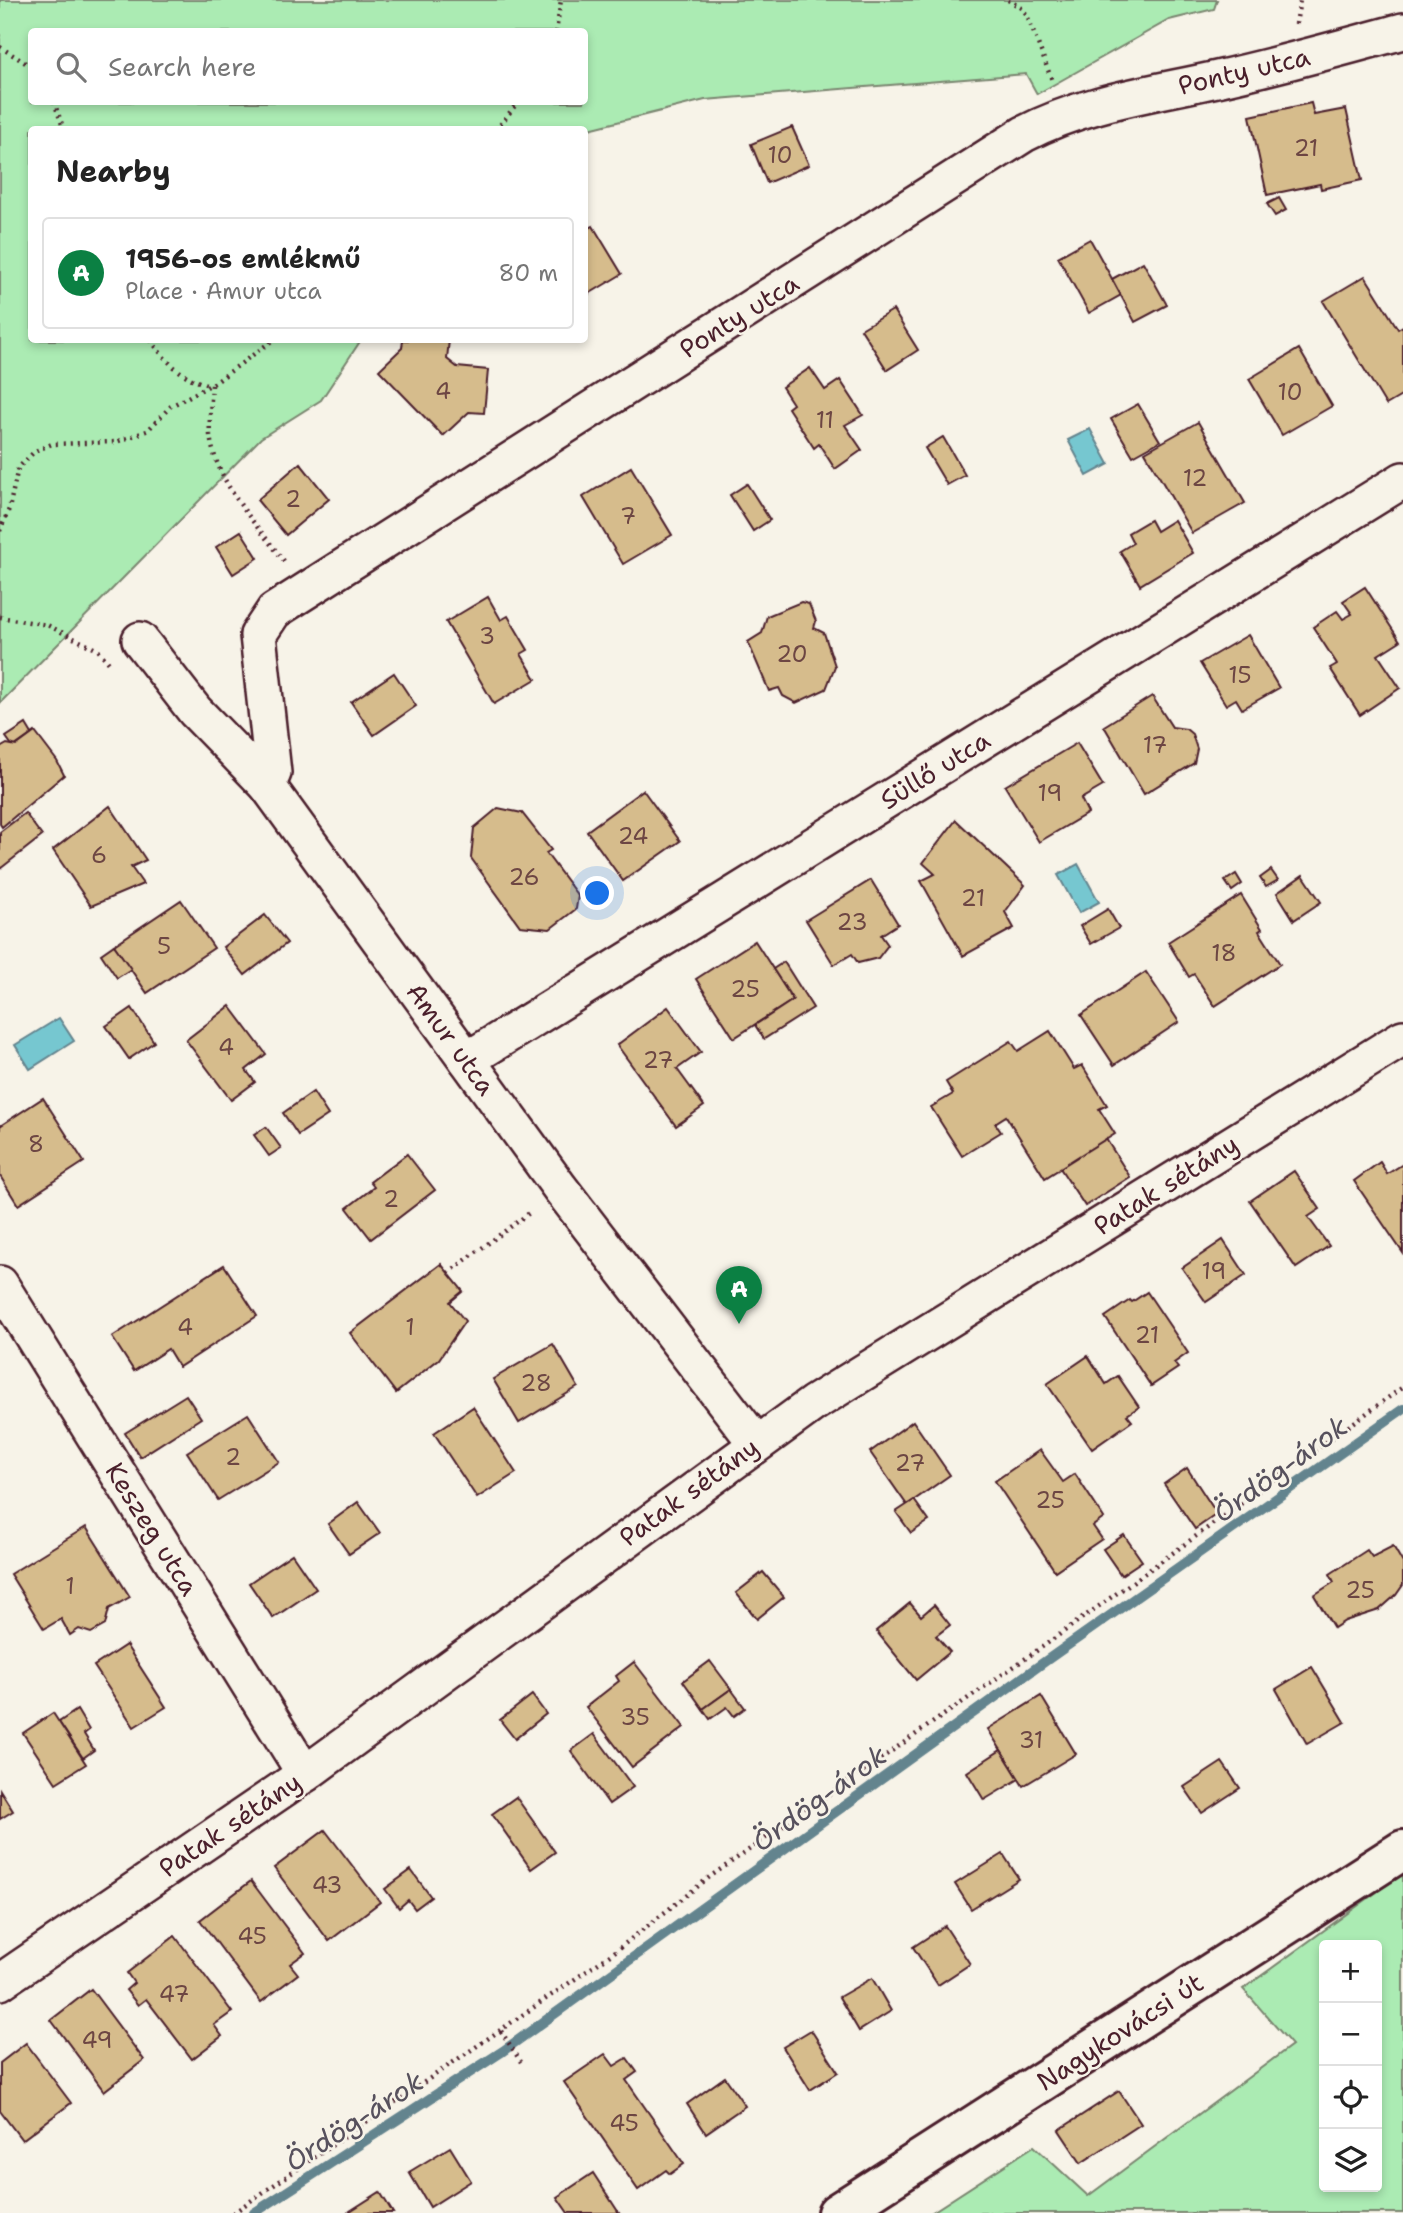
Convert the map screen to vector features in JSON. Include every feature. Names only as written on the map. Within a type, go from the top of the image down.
[{"type":"street","name":"Ponty utca","points":[[267,785],[272,773],[258,635],[274,611],[1047,122],[1119,99],[1297,60],[1403,31]]},
{"type":"street","name":"Süllő utca","points":[[467,1060],[1403,480]]},
{"type":"street","name":"Amur utca","points":[[140,640],[195,711],[267,785],[560,1188],[756,1443]]},
{"type":"street","name":"Patak sétány","points":[[0,1982],[305,1774],[756,1443],[870,1367],[1403,1038]]},
{"type":"street","name":"Keszeg utca","points":[[0,1284],[305,1774]]},
{"type":"street","name":"Nagykovácsi út","points":[[837,2213],[1403,1850]]},
{"type":"path","points":[[557,28],[561,0]]},
{"type":"path","points":[[1008,0],[1022,8],[1027,15],[1067,114]]},
{"type":"path","points":[[0,47],[28,64]]},
{"type":"path","points":[[55,105],[63,126]]},
{"type":"path","points":[[499,126],[516,105]]},
{"type":"path","points":[[153,343],[173,366],[197,381],[212,384]]},
{"type":"path","points":[[0,531],[9,509],[18,468],[35,451],[52,444],[116,442],[147,431],[172,407],[212,384],[269,343]]},
{"type":"path","points":[[212,384],[210,434],[217,465],[240,503],[288,568],[313,587]]},
{"type":"path","points":[[0,617],[47,625],[98,650],[115,672]]},
{"type":"path","points":[[448,1273],[503,1234]]},
{"type":"path","points":[[233,2213],[613,1953],[711,1876],[1045,1644],[1403,1387]]},
{"type":"path","points":[[501,2031],[521,2063]]},
{"type":"green space","points":[[0,0],[1217,0],[1214,9],[1169,20],[1037,94],[1026,74],[705,100],[588,129],[588,126],[28,126],[28,343],[359,343],[321,400],[261,438],[0,703]]},
{"type":"green space","points":[[1403,1873],[1403,2213],[931,2213],[1034,2146],[1088,2196],[1292,2045],[1243,1989]]},
{"type":"water","points":[[1090,429],[1109,464],[1087,476],[1068,440]]},
{"type":"water","points":[[1078,864],[1099,902],[1079,913],[1058,875]]},
{"type":"water","points":[[59,1018],[74,1041],[30,1069],[15,1045]]},
{"type":"building","points":[[1311,103],[1314,115],[1346,109],[1362,180],[1321,189],[1320,184],[1267,195],[1250,116]]},
{"type":"building","points":[[792,127],[809,165],[767,183],[751,144]]},
{"type":"building","points":[[1279,198],[1286,210],[1275,216],[1267,204]]},
{"type":"building","points":[[593,226],[622,274],[588,294],[588,229]]},
{"type":"building","points":[[1090,239],[1121,295],[1089,313],[1058,257]]},
{"type":"building","points":[[1143,262],[1167,305],[1135,322],[1112,279]]},
{"type":"building","points":[[1365,276],[1398,329],[1403,326],[1403,395],[1386,405],[1323,301]]},
{"type":"building","points":[[893,310],[918,350],[887,370],[861,329]]},
{"type":"building","points":[[403,343],[449,343],[447,359],[457,367],[488,370],[484,413],[469,412],[443,436],[379,370],[402,348]]},
{"type":"building","points":[[1299,349],[1332,406],[1282,435],[1249,379]]},
{"type":"building","points":[[810,368],[825,390],[840,380],[863,415],[845,425],[862,450],[835,469],[819,444],[814,448],[788,408],[793,404],[782,387]]},
{"type":"building","points":[[1138,404],[1160,441],[1133,456],[1111,419]]},
{"type":"building","points":[[1198,422],[1245,503],[1192,533],[1145,452]]},
{"type":"building","points":[[943,437],[965,475],[947,485],[925,448]]},
{"type":"building","points":[[300,463],[329,499],[286,535],[257,500]]},
{"type":"building","points":[[631,467],[672,535],[623,564],[583,497]]},
{"type":"building","points":[[747,484],[770,520],[753,531],[730,495]]},
{"type":"building","points":[[1150,520],[1156,531],[1174,520],[1193,553],[1140,585],[1120,551],[1133,543],[1128,533]]},
{"type":"building","points":[[241,531],[258,558],[233,574],[216,547]]},
{"type":"building","points":[[1365,587],[1400,641],[1378,655],[1400,688],[1360,715],[1330,668],[1337,664],[1313,627],[1337,611],[1343,619],[1352,614],[1343,601]]},
{"type":"building","points":[[488,597],[501,620],[508,616],[528,650],[521,654],[536,679],[494,704],[446,622]]},
{"type":"building","points":[[801,602],[809,604],[816,621],[814,628],[824,633],[835,666],[826,689],[796,703],[783,696],[779,688],[769,691],[748,642],[762,633],[767,616]]},
{"type":"building","points":[[1248,635],[1279,688],[1242,709],[1236,699],[1226,705],[1200,663]]},
{"type":"building","points":[[394,673],[416,706],[374,735],[351,702]]},
{"type":"building","points":[[1152,696],[1172,727],[1186,729],[1192,734],[1197,749],[1194,763],[1144,794],[1104,726]]},
{"type":"building","points":[[26,724],[32,734],[15,746],[11,744],[6,737]]},
{"type":"building","points":[[35,732],[64,775],[2,827],[0,748],[7,744],[16,746]]},
{"type":"building","points":[[1077,743],[1103,786],[1081,799],[1088,813],[1039,842],[1005,786]]},
{"type":"building","points":[[643,790],[680,841],[623,881],[587,831]]},
{"type":"building","points":[[110,806],[146,860],[131,867],[143,884],[91,906],[53,850]]},
{"type":"building","points":[[498,808],[522,813],[551,850],[546,853],[578,896],[576,909],[550,929],[520,926],[471,858],[474,828]]},
{"type":"building","points":[[25,813],[42,836],[0,869],[0,832]]},
{"type":"building","points":[[956,820],[1025,885],[1005,912],[1014,928],[963,956],[921,881],[935,874],[923,863]]},
{"type":"building","points":[[1271,870],[1278,880],[1266,887],[1260,878]]},
{"type":"building","points":[[1236,874],[1242,884],[1232,891],[1225,881]]},
{"type":"building","points":[[1303,875],[1321,902],[1294,920],[1277,893]]},
{"type":"building","points":[[871,880],[898,924],[881,935],[888,945],[878,958],[858,963],[852,954],[834,965],[806,920]]},
{"type":"building","points":[[1241,895],[1280,964],[1215,1006],[1194,974],[1189,977],[1168,942]]},
{"type":"building","points":[[181,900],[214,948],[147,993],[114,945]]},
{"type":"building","points":[[1108,909],[1119,928],[1091,944],[1080,926]]},
{"type":"building","points":[[265,915],[287,943],[245,975],[223,947]]},
{"type":"building","points":[[755,941],[793,1000],[734,1038],[696,979]]},
{"type":"building","points":[[114,945],[131,969],[117,978],[101,954]]},
{"type":"building","points":[[784,962],[813,1008],[764,1039],[755,1025],[793,1000],[773,969]]},
{"type":"building","points":[[1146,972],[1179,1022],[1114,1065],[1081,1015]]},
{"type":"building","points":[[230,1006],[266,1054],[246,1070],[255,1082],[231,1100],[186,1040]]},
{"type":"building","points":[[668,1007],[701,1052],[677,1069],[704,1106],[676,1126],[617,1045]]},
{"type":"building","points":[[132,1008],[154,1042],[129,1059],[106,1026]]},
{"type":"building","points":[[1050,1031],[1074,1069],[1082,1065],[1107,1105],[1099,1109],[1115,1134],[1045,1178],[1006,1116],[995,1123],[1001,1132],[962,1156],[931,1107],[953,1094],[946,1082],[1011,1041],[1018,1051]]},
{"type":"building","points":[[313,1092],[328,1115],[298,1135],[283,1113]]},
{"type":"building","points":[[43,1098],[84,1162],[18,1205],[0,1176],[0,1126]]},
{"type":"building","points":[[266,1127],[281,1148],[269,1156],[254,1135]]},
{"type":"building","points":[[1106,1139],[1130,1177],[1085,1206],[1060,1168]]},
{"type":"building","points":[[407,1154],[435,1190],[371,1239],[347,1208],[374,1187],[370,1182]]},
{"type":"building","points":[[1380,1162],[1387,1174],[1403,1164],[1403,1253],[1354,1181]]},
{"type":"building","points":[[1294,1171],[1320,1209],[1308,1217],[1329,1246],[1296,1268],[1250,1201]]},
{"type":"building","points":[[1223,1240],[1246,1275],[1206,1302],[1182,1268]]},
{"type":"building","points":[[441,1264],[463,1291],[450,1302],[465,1321],[439,1359],[396,1393],[350,1333]]},
{"type":"building","points":[[224,1265],[257,1316],[179,1367],[168,1349],[134,1371],[112,1337]]},
{"type":"building","points":[[1147,1292],[1188,1353],[1174,1363],[1178,1368],[1151,1386],[1105,1317]]},
{"type":"building","points":[[553,1344],[578,1387],[519,1423],[493,1379]]},
{"type":"building","points":[[1088,1356],[1106,1384],[1118,1376],[1139,1407],[1127,1415],[1132,1421],[1092,1449],[1047,1384]]},
{"type":"building","points":[[186,1395],[201,1418],[140,1457],[125,1433]]},
{"type":"building","points":[[473,1407],[516,1473],[477,1498],[434,1433]]},
{"type":"building","points":[[248,1414],[279,1462],[218,1500],[187,1452]]},
{"type":"building","points":[[913,1421],[950,1475],[907,1505],[870,1452]]},
{"type":"building","points":[[1040,1450],[1063,1482],[1075,1474],[1104,1518],[1093,1526],[1102,1539],[1055,1571],[995,1481]]},
{"type":"building","points":[[1187,1468],[1217,1514],[1195,1529],[1164,1484]]},
{"type":"building","points":[[914,1500],[929,1521],[911,1533],[896,1512]]},
{"type":"building","points":[[358,1502],[380,1533],[349,1554],[328,1524]]},
{"type":"building","points":[[86,1527],[130,1597],[109,1609],[105,1625],[91,1633],[79,1629],[70,1635],[61,1619],[44,1629],[10,1574]]},
{"type":"building","points":[[1124,1535],[1142,1561],[1121,1575],[1103,1549]]},
{"type":"building","points":[[1393,1546],[1403,1563],[1403,1585],[1396,1595],[1379,1610],[1345,1621],[1334,1628],[1314,1595],[1334,1582],[1330,1574],[1367,1550],[1372,1557]]},
{"type":"building","points":[[292,1554],[316,1589],[273,1618],[249,1583]]},
{"type":"building","points":[[763,1572],[784,1597],[757,1619],[736,1593]]},
{"type":"building","points":[[910,1603],[921,1616],[934,1605],[950,1625],[936,1636],[950,1652],[916,1680],[876,1631]]},
{"type":"building","points":[[126,1645],[166,1707],[134,1727],[94,1666]]},
{"type":"building","points":[[710,1661],[731,1689],[703,1709],[683,1681]]},
{"type":"building","points":[[634,1662],[684,1727],[632,1767],[586,1707],[619,1681],[616,1676]]},
{"type":"building","points":[[1312,1667],[1345,1722],[1307,1744],[1276,1689]]},
{"type":"building","points":[[731,1689],[745,1708],[734,1716],[727,1707],[710,1719],[703,1709]]},
{"type":"building","points":[[532,1695],[546,1714],[515,1739],[500,1720]]},
{"type":"building","points":[[1041,1696],[1076,1754],[1023,1786],[988,1729]]},
{"type":"building","points":[[77,1710],[89,1730],[84,1734],[94,1750],[83,1758],[59,1722]]},
{"type":"building","points":[[53,1713],[86,1764],[56,1783],[23,1733]]},
{"type":"building","points":[[594,1734],[633,1787],[609,1804],[571,1751]]},
{"type":"building","points":[[1001,1750],[1019,1779],[984,1800],[967,1772]]},
{"type":"building","points":[[1222,1762],[1240,1788],[1202,1813],[1184,1787]]},
{"type":"building","points":[[0,1790],[13,1811],[0,1819]]},
{"type":"building","points":[[516,1797],[555,1852],[531,1869],[492,1814]]},
{"type":"building","points":[[325,1830],[380,1902],[329,1941],[274,1868]]},
{"type":"building","points":[[1003,1854],[1019,1879],[971,1909],[955,1884]]},
{"type":"building","points":[[411,1870],[431,1897],[415,1909],[408,1900],[399,1908],[385,1889]]},
{"type":"building","points":[[251,1881],[305,1953],[290,1964],[298,1974],[261,2002],[200,1920]]},
{"type":"building","points":[[945,1926],[970,1964],[938,1985],[913,1947]]},
{"type":"building","points":[[175,1936],[232,2012],[214,2025],[222,2036],[192,2059],[146,1999],[138,2005],[126,1990],[134,1983],[127,1973]]},
{"type":"building","points":[[872,1978],[891,2011],[859,2031],[839,1997]]},
{"type":"building","points":[[91,1989],[144,2060],[104,2091],[51,2020]]},
{"type":"building","points":[[811,2030],[838,2072],[810,2090],[783,2047]]},
{"type":"building","points":[[26,2043],[71,2103],[22,2140],[0,2111],[0,2063]]},
{"type":"building","points":[[605,2054],[614,2066],[627,2058],[637,2072],[626,2080],[684,2164],[670,2174],[666,2170],[638,2190],[564,2082]]},
{"type":"building","points":[[725,2077],[745,2106],[706,2133],[687,2104]]},
{"type":"building","points":[[1119,2091],[1141,2124],[1081,2163],[1059,2130]]},
{"type":"building","points":[[450,2147],[471,2181],[430,2207],[409,2172]]},
{"type":"building","points":[[593,2173],[619,2213],[568,2213],[557,2197]]},
{"type":"building","points":[[380,2192],[393,2213],[347,2213]]},
{"type":"waterway","name":"Ördög-árok","points":[[254,2213],[503,2051],[1047,1660],[1403,1409]]},
{"type":"place","name":"1956-os emlékmű","points":[[739,1324]]}]
